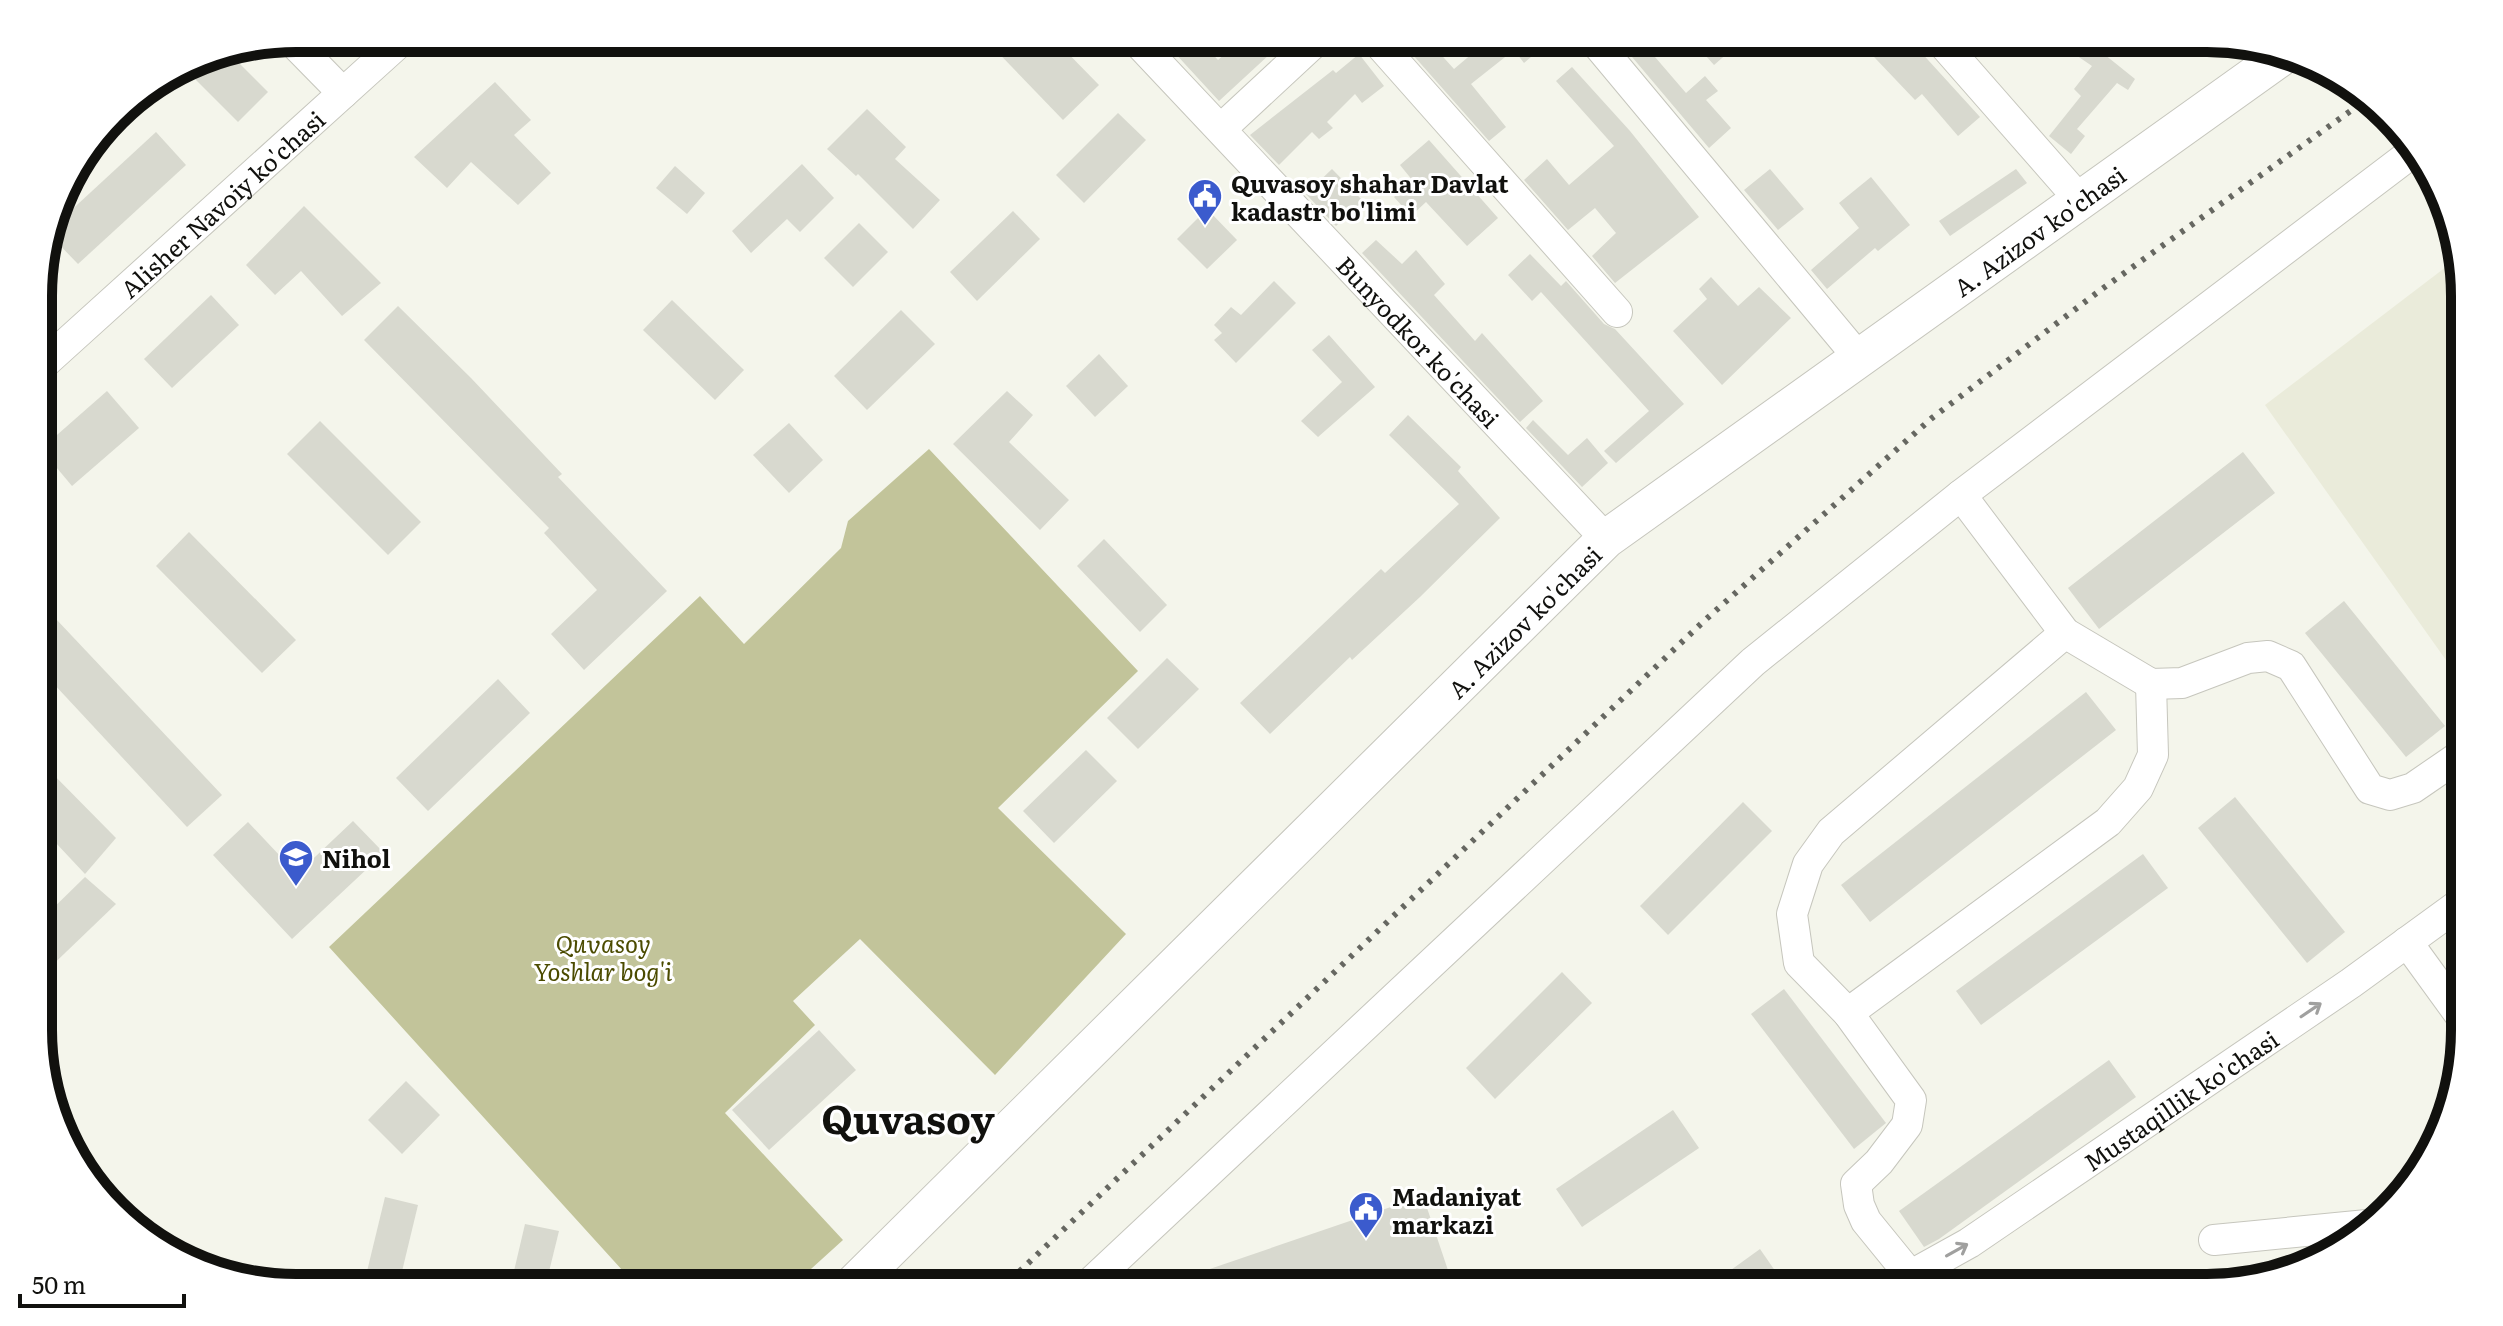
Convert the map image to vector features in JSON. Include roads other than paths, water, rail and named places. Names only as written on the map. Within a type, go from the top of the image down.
[{"type":"main road","name":"A. Azizov ko'chasi","points":[[864,1274],[1606,539],[2274,62]]},
{"type":"street","points":[[303,52],[343,93]]},
{"type":"street","name":"Alisher Navoiy ko'chasi","points":[[53,355],[388,52]]},
{"type":"street","name":"Bunyodkor ko'chasi","points":[[1147,52],[1606,539]]},
{"type":"street","points":[[1221,129],[1304,52]]},
{"type":"street","points":[[1386,52],[1617,312]]},
{"type":"street","points":[[1604,52],[1859,358]]},
{"type":"street","points":[[1950,52],[2080,200]]},
{"type":"street","points":[[1100,1274],[1753,662],[1961,495],[2406,157]]},
{"type":"street","points":[[1961,495],[2065,633],[2151,684],[2182,683],[2248,658],[2268,656],[2291,666],[2370,789],[2390,795],[2413,788],[2451,762]]},
{"type":"street","points":[[1894,1273],[1859,1205],[1856,1184],[1879,1162],[1907,1125],[1911,1100],[1848,1013],[1799,963],[1792,914],[1808,864],[1831,832],[2065,633]]},
{"type":"street","points":[[1848,1013],[2108,822],[2138,788],[2153,755],[2151,684]]},
{"type":"street","name":"Mustaqillik ko'chasi","points":[[1915,1273],[1969,1243],[2351,983],[2451,910]]},
{"type":"street","points":[[2407,942],[2451,1003]]},
{"type":"street","points":[[2214,1240],[2350,1227]]},
{"type":"railway","points":[[1017,1274],[1704,621],[1932,418],[2102,289],[2358,105]]},
{"type":"place","name":"Quvasoy shahar Davlat kadastr bo'limi","points":[[1205,227]]},
{"type":"place","name":"Nihol","points":[[296,888]]},
{"type":"place","name":"Madaniyat markazi","points":[[1366,1240]]},
{"type":"district","name":"Quvasoy","points":[[908,1116]]},
{"type":"park label","name":"Quvasoy Yoshlar bog'i","points":[[603,956]]}]
